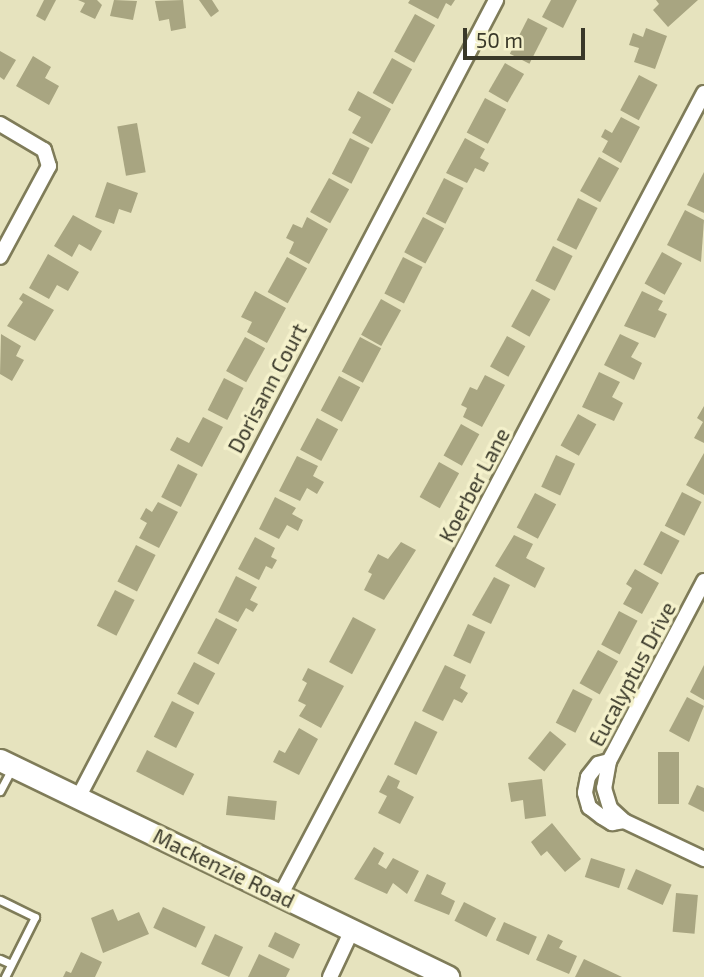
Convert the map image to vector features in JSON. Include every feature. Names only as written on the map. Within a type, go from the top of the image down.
[{"type":"main road","name":"Mackenzie Road","points":[[6,763],[448,977]]},
{"type":"street","name":"Dorisann Court","points":[[78,797],[496,0]]},
{"type":"street","name":"Koerber Lane","points":[[281,896],[704,93]]},
{"type":"street","points":[[0,124],[44,150],[48,166],[44,181],[0,257]]},
{"type":"street","name":"Eucalyptus Drive","points":[[624,821],[610,808],[604,788],[609,761],[704,581]]},
{"type":"street","points":[[609,761],[598,764],[588,777],[585,793],[589,807],[612,823],[624,821],[704,859]]},
{"type":"street","points":[[330,977],[352,930]]},
{"type":"lane","points":[[0,791],[6,763]]},
{"type":"lane","points":[[0,900],[35,917],[5,977]]},
{"type":"lane","points":[[0,959],[11,964]]},
{"type":"building","points":[[44,0],[56,0],[45,21],[36,16]]},
{"type":"building","points":[[78,0],[97,0],[102,5],[95,19],[80,12],[85,3]]},
{"type":"building","points":[[114,0],[137,1],[133,20],[110,16]]},
{"type":"building","points":[[183,0],[186,28],[171,31],[169,19],[159,21],[155,1]]},
{"type":"building","points":[[199,0],[212,0],[219,11],[211,17]]},
{"type":"building","points":[[410,0],[455,0],[451,6],[446,3],[438,19],[408,3]]},
{"type":"building","points":[[551,0],[577,0],[563,28],[542,17]]},
{"type":"building","points":[[656,0],[698,0],[668,27],[653,10],[659,4]]},
{"type":"building","points":[[415,14],[435,25],[414,63],[394,52]]},
{"type":"building","points":[[528,18],[548,28],[529,64],[510,54]]},
{"type":"building","points":[[646,28],[667,36],[655,69],[634,62],[639,48],[629,45],[633,33],[643,37]]},
{"type":"building","points":[[0,51],[16,60],[4,80],[0,77]]},
{"type":"building","points":[[33,56],[51,67],[45,78],[59,86],[49,105],[16,86]]},
{"type":"building","points":[[392,58],[412,69],[393,104],[373,93]]},
{"type":"building","points":[[505,63],[524,74],[508,103],[488,92]]},
{"type":"building","points":[[639,75],[658,85],[639,120],[620,110]]},
{"type":"building","points":[[358,91],[391,109],[372,144],[352,133],[361,117],[348,110]]},
{"type":"building","points":[[485,98],[506,109],[488,144],[467,132]]},
{"type":"building","points":[[621,117],[640,127],[621,163],[602,152],[608,141],[601,137],[605,129],[612,133]]},
{"type":"building","points":[[137,123],[146,172],[126,176],[117,126]]},
{"type":"building","points":[[350,138],[370,148],[351,184],[332,174]]},
{"type":"building","points":[[465,138],[485,149],[480,158],[489,163],[484,172],[475,168],[467,183],[446,173]]},
{"type":"building","points":[[599,157],[619,168],[600,202],[580,191]]},
{"type":"building","points":[[704,172],[704,213],[687,205]]},
{"type":"building","points":[[329,178],[349,189],[330,223],[310,212]]},
{"type":"building","points":[[444,178],[464,188],[445,224],[426,214]]},
{"type":"building","points":[[107,182],[138,193],[131,213],[119,209],[114,224],[95,217]]},
{"type":"building","points":[[578,198],[598,208],[576,250],[557,240]]},
{"type":"building","points":[[685,210],[704,220],[701,262],[667,245]]},
{"type":"building","points":[[73,215],[102,231],[91,251],[79,244],[72,257],[54,246]]},
{"type":"building","points":[[307,217],[328,229],[309,264],[289,253],[294,242],[286,238],[293,224],[302,228]]},
{"type":"building","points":[[423,217],[444,228],[425,264],[404,252]]},
{"type":"building","points":[[553,246],[573,256],[555,291],[535,281]]},
{"type":"building","points":[[662,252],[682,263],[665,295],[645,283]]},
{"type":"building","points":[[48,254],[79,272],[68,291],[57,285],[49,299],[29,288]]},
{"type":"building","points":[[287,257],[307,268],[288,303],[268,292]]},
{"type":"building","points":[[403,257],[423,267],[404,304],[384,294]]},
{"type":"building","points":[[532,289],[550,299],[530,337],[511,327]]},
{"type":"building","points":[[255,291],[286,308],[267,343],[247,332],[252,322],[241,317]]},
{"type":"building","points":[[642,291],[663,301],[658,310],[667,314],[655,338],[624,326]]},
{"type":"building","points":[[23,293],[54,310],[35,341],[7,326],[23,302],[19,299]]},
{"type":"building","points":[[381,299],[401,310],[381,346],[361,335]]},
{"type":"building","points":[[1,334],[21,346],[16,356],[24,360],[12,381],[0,374]]},
{"type":"building","points":[[620,334],[639,343],[631,357],[642,363],[634,380],[604,365]]},
{"type":"building","points":[[507,336],[525,346],[508,377],[490,367]]},
{"type":"building","points":[[245,337],[265,348],[246,382],[226,371]]},
{"type":"building","points":[[360,337],[381,348],[363,383],[342,371]]},
{"type":"building","points":[[599,372],[620,382],[612,397],[623,403],[614,421],[582,407]]},
{"type":"building","points":[[485,375],[505,385],[482,427],[463,417],[467,408],[461,405],[470,387],[477,390]]},
{"type":"building","points":[[339,376],[360,387],[342,422],[321,410]]},
{"type":"building","points":[[224,378],[244,388],[227,420],[208,410]]},
{"type":"building","points":[[704,406],[704,443],[694,438],[703,422],[697,418]]},
{"type":"building","points":[[578,414],[596,424],[579,456],[561,445]]},
{"type":"building","points":[[203,417],[223,427],[202,467],[170,450],[177,437],[189,443]]},
{"type":"building","points":[[317,418],[338,429],[321,461],[300,450]]},
{"type":"building","points":[[461,424],[479,434],[462,466],[444,455]]},
{"type":"building","points":[[704,453],[704,495],[686,485]]},
{"type":"building","points":[[556,455],[575,464],[560,496],[541,487]]},
{"type":"building","points":[[297,456],[318,466],[313,476],[324,482],[317,494],[307,488],[300,501],[279,491]]},
{"type":"building","points":[[439,462],[459,473],[440,508],[420,497]]},
{"type":"building","points":[[178,464],[198,474],[181,507],[161,497]]},
{"type":"building","points":[[682,492],[702,502],[684,536],[665,526]]},
{"type":"building","points":[[535,493],[556,504],[538,539],[517,527]]},
{"type":"building","points":[[275,497],[296,508],[292,514],[303,520],[298,531],[287,525],[279,539],[259,529]]},
{"type":"building","points":[[158,502],[178,512],[159,548],[139,538],[147,523],[140,519],[146,508],[152,512]]},
{"type":"building","points":[[661,531],[680,541],[662,574],[643,565]]},
{"type":"building","points":[[514,535],[533,544],[526,558],[545,568],[535,588],[495,566]]},
{"type":"building","points":[[255,537],[275,548],[271,557],[277,560],[272,569],[266,566],[259,580],[238,569]]},
{"type":"building","points":[[401,542],[416,550],[384,600],[364,590],[372,574],[368,572],[378,554],[388,559]]},
{"type":"building","points":[[136,545],[156,555],[137,592],[117,582]]},
{"type":"building","points":[[635,569],[659,583],[642,614],[623,604],[632,588],[626,584]]},
{"type":"building","points":[[236,576],[257,587],[250,600],[258,604],[253,612],[246,608],[238,622],[218,612]]},
{"type":"building","points":[[494,577],[510,585],[491,624],[472,615]]},
{"type":"building","points":[[115,590],[135,600],[116,636],[97,626]]},
{"type":"building","points":[[619,611],[638,621],[620,654],[601,645]]},
{"type":"building","points":[[353,617],[376,629],[352,674],[329,662]]},
{"type":"building","points":[[216,618],[237,629],[218,665],[197,653]]},
{"type":"building","points":[[468,624],[485,632],[470,664],[453,656]]},
{"type":"building","points":[[598,650],[618,661],[600,694],[580,683]]},
{"type":"building","points":[[194,662],[215,673],[198,705],[177,694]]},
{"type":"building","points":[[445,665],[466,675],[460,688],[468,693],[462,703],[454,699],[443,721],[422,711]]},
{"type":"building","points":[[704,665],[704,700],[690,692]]},
{"type":"building","points":[[308,668],[344,686],[321,728],[299,716],[306,705],[298,701],[307,683],[302,680]]},
{"type":"building","points":[[573,689],[593,699],[575,733],[556,723]]},
{"type":"building","points":[[687,697],[704,706],[689,742],[669,731]]},
{"type":"building","points":[[172,701],[194,712],[176,748],[154,737]]},
{"type":"building","points":[[415,721],[437,732],[416,775],[394,764]]},
{"type":"building","points":[[299,728],[318,739],[299,775],[273,762],[279,750],[285,753]]},
{"type":"building","points":[[550,731],[566,744],[544,771],[528,758]]},
{"type":"building","points":[[147,750],[194,774],[183,795],[136,771]]},
{"type":"building","points":[[658,752],[679,752],[679,804],[658,804]]},
{"type":"building","points":[[388,775],[400,781],[397,788],[414,797],[400,824],[378,813],[387,796],[379,792]]},
{"type":"building","points":[[542,779],[546,816],[525,819],[523,800],[511,802],[508,783]]},
{"type":"building","points":[[697,785],[704,788],[704,812],[688,804]]},
{"type":"building","points":[[228,796],[277,801],[275,820],[226,815]]},
{"type":"building","points":[[552,823],[581,859],[565,872],[547,851],[541,856],[531,842]]},
{"type":"building","points":[[374,847],[384,853],[378,864],[386,869],[393,858],[419,871],[407,894],[393,883],[387,894],[354,879]]},
{"type":"building","points":[[591,858],[625,869],[619,888],[585,877]]},
{"type":"building","points":[[636,869],[672,885],[663,905],[627,889]]},
{"type":"building","points":[[427,874],[446,883],[441,894],[455,901],[449,915],[414,901]]},
{"type":"building","points":[[676,893],[698,895],[695,934],[673,932]]},
{"type":"building","points":[[464,902],[496,918],[487,937],[454,921]]},
{"type":"building","points":[[163,907],[206,927],[196,948],[153,928]]},
{"type":"building","points":[[113,909],[118,921],[139,912],[149,934],[103,953],[91,918]]},
{"type":"building","points":[[504,922],[537,937],[529,955],[496,940]]},
{"type":"building","points":[[275,932],[300,944],[293,959],[268,946]]},
{"type":"building","points":[[215,934],[243,947],[229,977],[201,964]]},
{"type":"building","points":[[548,934],[563,941],[559,948],[577,956],[569,974],[536,960]]},
{"type":"building","points":[[81,952],[102,962],[95,977],[63,977],[66,971],[71,973]]},
{"type":"building","points":[[259,954],[290,969],[286,977],[248,977]]},
{"type":"building","points":[[584,959],[622,977],[575,977]]}]
